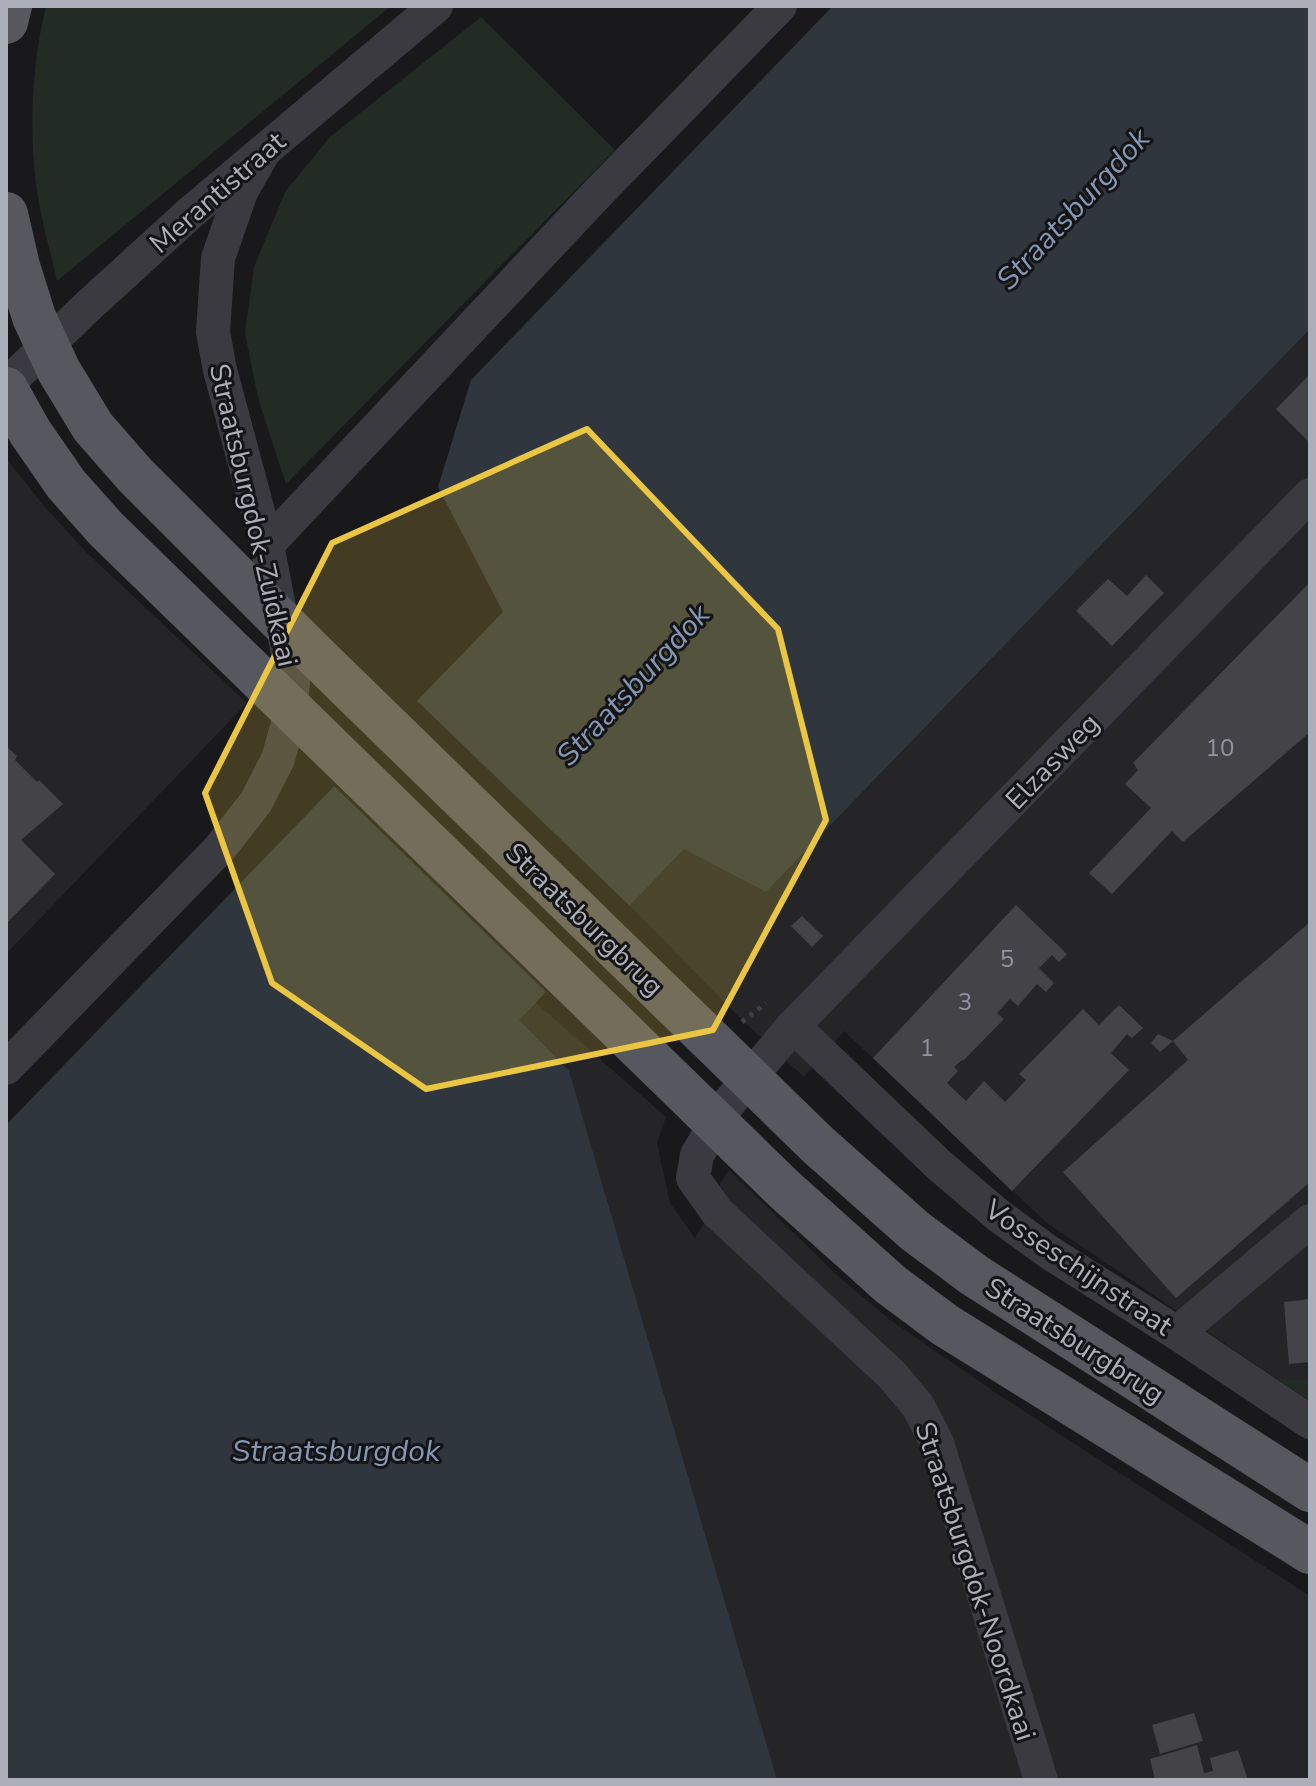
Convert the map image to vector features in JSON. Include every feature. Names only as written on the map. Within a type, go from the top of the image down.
[{"type":"main road","points":[[6,22],[10,6]]},
{"type":"main road","name":"Straatsburgbrug","points":[[6,214],[34,317],[59,371],[93,427],[135,475],[333,673],[818,1145],[915,1231],[974,1275],[1310,1490]]},
{"type":"main road","name":"Straatsburgbrug","points":[[6,387],[30,432],[66,484],[106,529],[761,1167],[860,1259],[945,1325],[1310,1552]]},
{"type":"street","name":"Merantistraat","points":[[6,387],[86,308],[189,214],[436,6]]},
{"type":"street","points":[[267,545],[587,205],[780,6]]},
{"type":"street","name":"Straatsburgdok-Zuidkaai","points":[[6,1068],[220,848],[256,802],[278,759],[289,720],[293,683],[267,545],[220,370],[213,332],[218,258],[241,192],[263,153]]},
{"type":"street","name":"Elzasweg","points":[[793,1026],[1310,495]]},
{"type":"street","name":"Vosseschijnstraat","points":[[793,1026],[939,1165],[999,1216],[1050,1253],[1310,1422]]},
{"type":"street","name":"Straatsburgdok-Noordkaai","points":[[793,1026],[727,1105],[697,1155],[693,1178],[717,1212],[892,1375],[918,1406],[937,1443],[1041,1780]]},
{"type":"street","points":[[1177,1333],[1310,1221]]},
{"type":"highlighted area","points":[[587,429],[778,629],[826,820],[713,1030],[426,1089],[272,983],[205,793],[332,543]]},
{"type":"shaded area","points":[[46,6],[391,6],[57,281],[38,196],[33,139],[35,72]]},
{"type":"shaded area","points":[[481,17],[615,150],[286,484],[258,398],[245,333],[254,267],[285,192],[330,137]]},
{"type":"shaded area","points":[[1310,329],[1310,1401],[1047,1223],[844,1031],[804,1077],[743,1021],[629,905],[684,848],[766,892]]},
{"type":"shaded area","points":[[6,458],[86,552],[247,703],[6,954]]},
{"type":"shaded area","points":[[535,1002],[666,1117],[657,1143],[670,1203],[695,1238],[719,1198],[720,1183],[729,1170],[839,1277],[889,1319],[999,1395],[1310,1596],[1310,1780],[640,1780],[518,1020]]},
{"type":"shaded area","points":[[1277,1379],[1310,1380],[1310,1401]]},
{"type":"water","name":"Straatsburgdok","points":[[833,6],[1310,6],[1310,329],[766,892],[684,849],[519,1020],[569,1071],[777,1780],[6,1780],[6,1125],[503,612],[438,487],[471,380]]},
{"type":"pier","points":[[414,698],[632,908],[548,994],[331,783]]},
{"type":"building","points":[[1310,374],[1310,443],[1276,409]]},
{"type":"building","points":[[1146,575],[1164,593],[1112,646],[1076,611],[1108,579],[1127,596]]},
{"type":"building","points":[[1310,582],[1310,732],[1183,842],[1172,831],[1112,894],[1089,873],[1151,808],[1125,784],[1138,770],[1133,763]]},
{"type":"building","points":[[6,748],[17,756],[15,760],[63,804],[21,840],[55,874],[6,924]]},
{"type":"building","points":[[1016,905],[1067,954],[1059,962],[1052,955],[1039,968],[1054,983],[1046,992],[1037,984],[1018,1006],[1010,999],[997,1013],[1004,1019],[954,1067],[958,1071],[947,1083],[966,1101],[984,1081],[1005,1102],[1026,1080],[1019,1074],[1083,1009],[1099,1025],[1119,1005],[1143,1028],[1132,1038],[1127,1034],[1111,1053],[1129,1070],[1012,1191],[873,1058]]},
{"type":"building","points":[[802,916],[823,936],[812,947],[791,926]]},
{"type":"building","points":[[1310,922],[1310,1182],[1176,1298],[1063,1172],[1188,1060],[1173,1041]]},
{"type":"building","points":[[1158,1034],[1173,1041],[1160,1052],[1151,1043]]},
{"type":"building","points":[[1310,1299],[1310,1362],[1289,1364],[1284,1302]]},
{"type":"building","points":[[1194,1713],[1203,1741],[1160,1754],[1152,1725]]},
{"type":"building","points":[[1197,1745],[1204,1773],[1213,1771],[1210,1758],[1238,1750],[1248,1780],[1155,1780],[1150,1759]]}]
